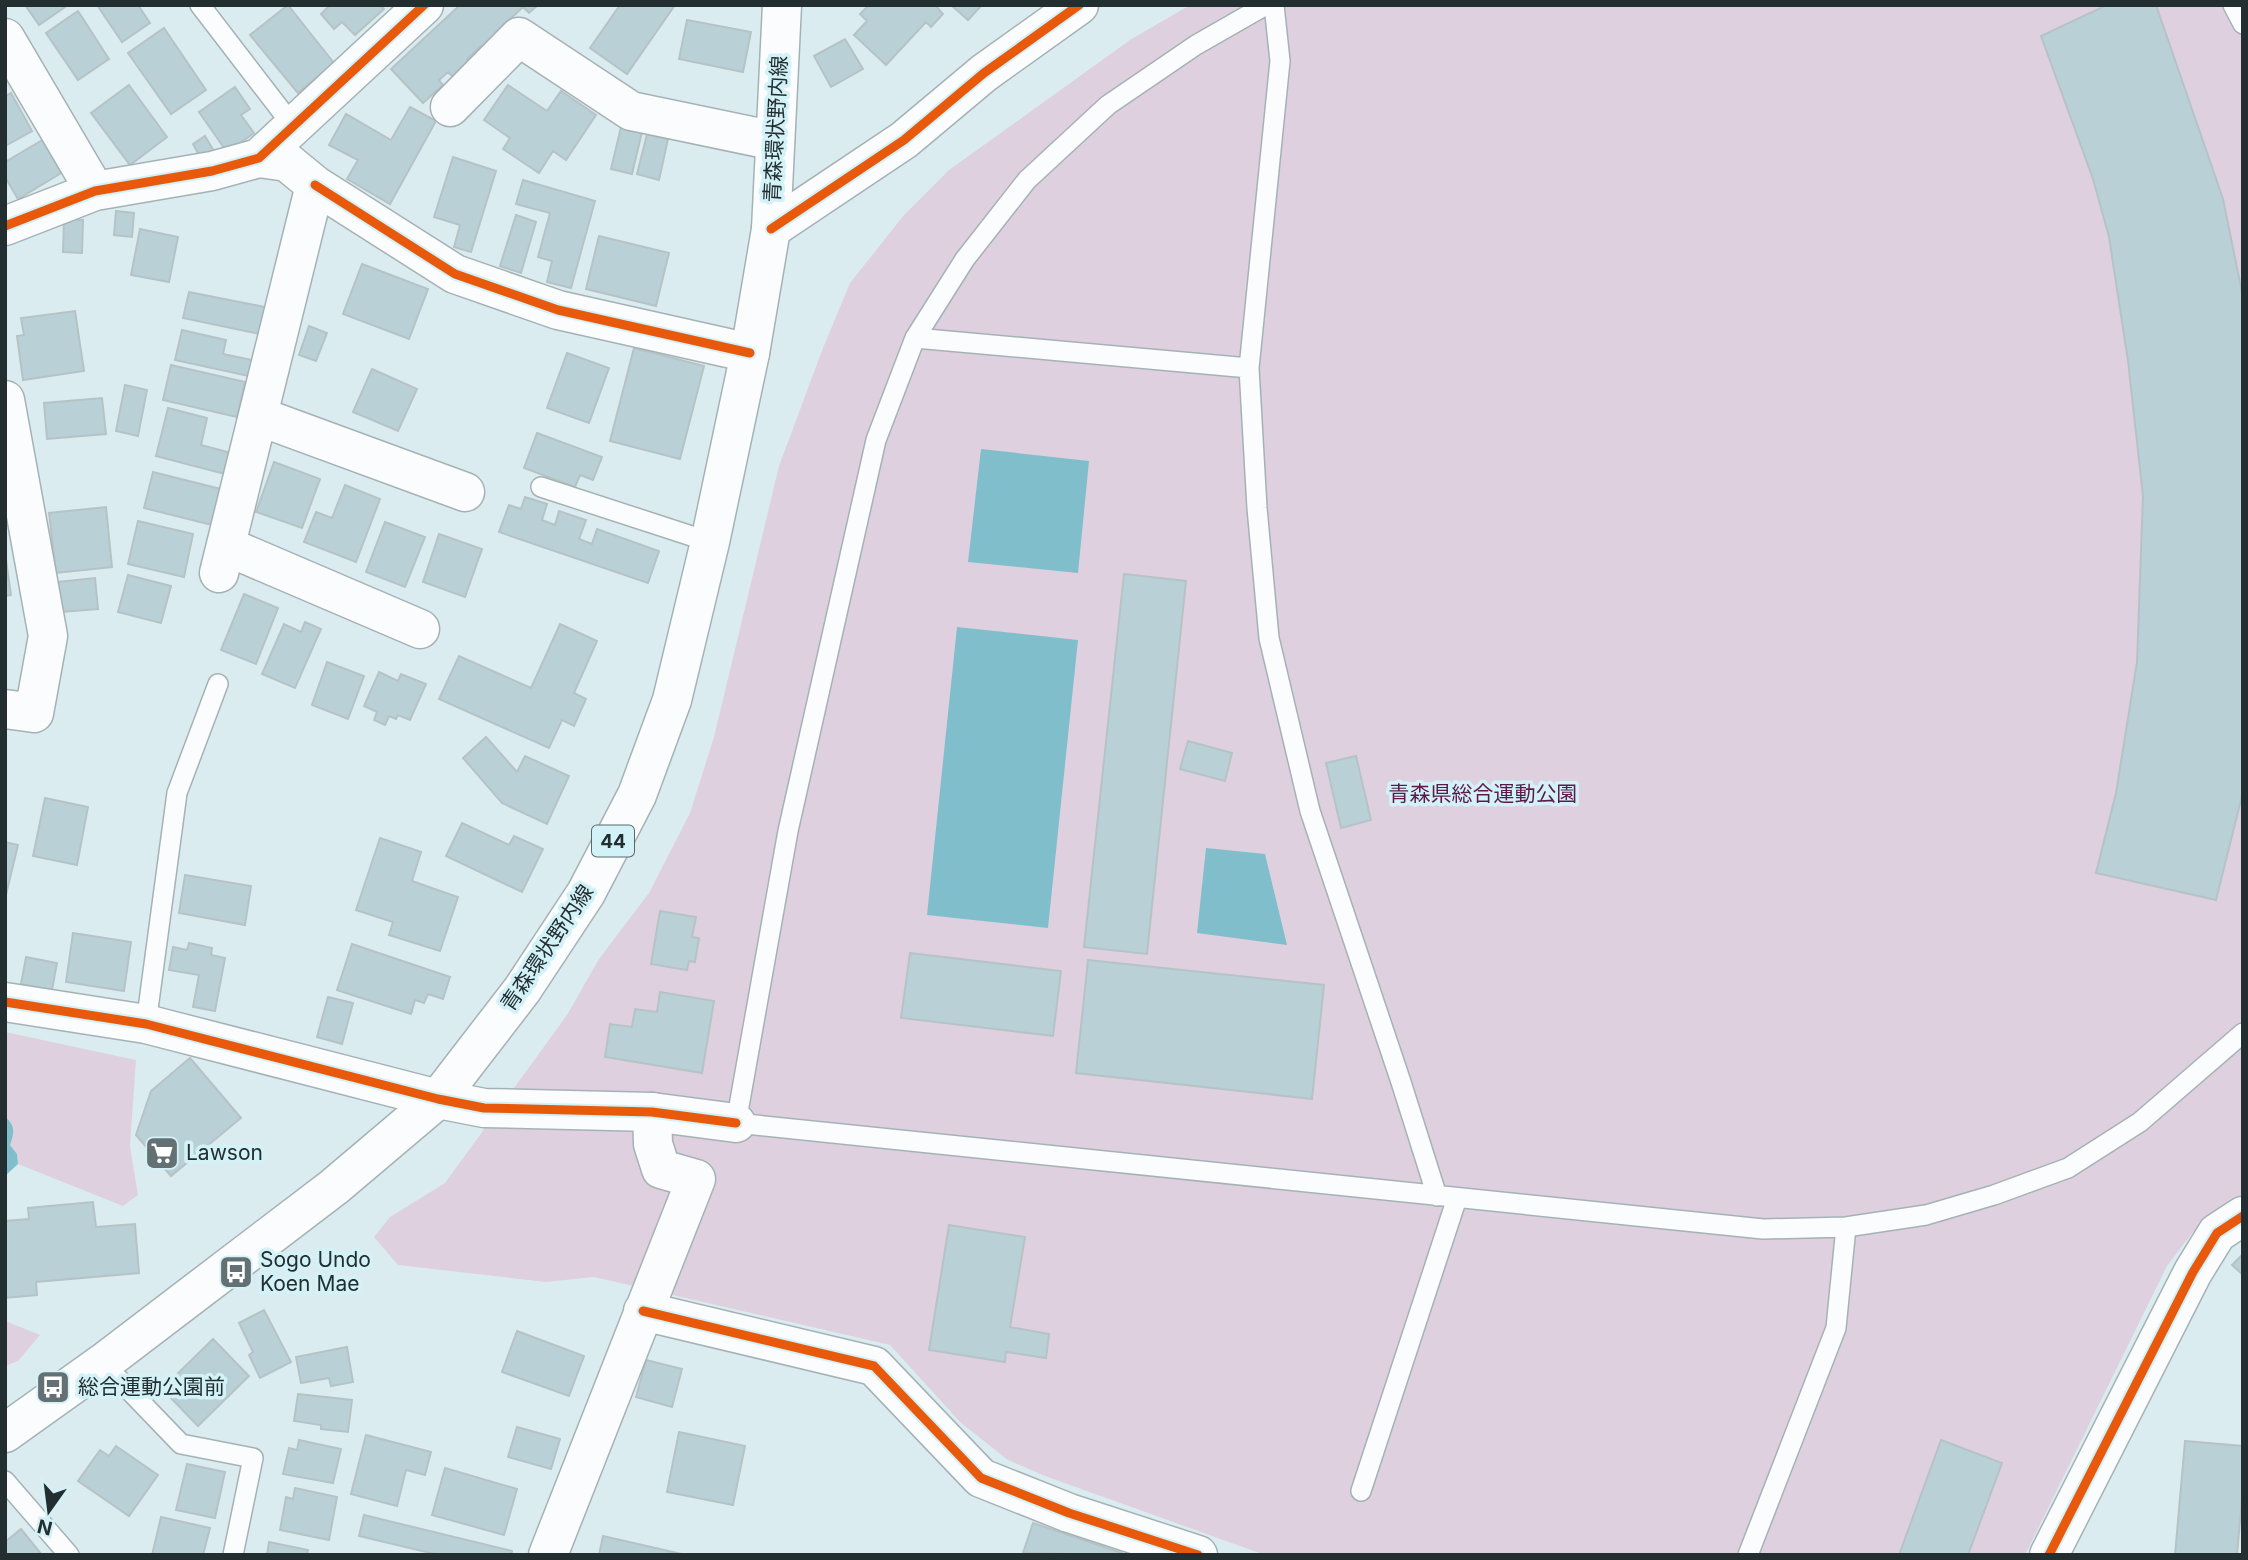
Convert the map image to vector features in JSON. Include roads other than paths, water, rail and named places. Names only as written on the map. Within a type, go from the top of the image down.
[{"type":"street","points":[[259,158],[424,5]]},
{"type":"street","name":"青森環状野内線","points":[[5,1433],[103,1363],[334,1187],[438,1099],[522,990],[586,894],[637,795],[673,700],[709,542],[750,352],[771,229],[782,5]]},
{"type":"street","points":[[771,229],[904,140],[984,73],[1079,5]]},
{"type":"street","points":[[450,107],[519,37],[631,111],[775,141]]},
{"type":"street","points":[[5,38],[95,191]]},
{"type":"street","points":[[5,226],[95,191],[212,171],[259,158],[287,162],[315,185],[455,274],[558,310],[750,352]]},
{"type":"street","points":[[315,185],[223,560],[420,629]]},
{"type":"street","points":[[5,400],[48,636],[34,713],[5,709]]},
{"type":"street","points":[[258,416],[465,492]]},
{"type":"street","points":[[5,1002],[146,1024],[438,1099],[484,1108],[652,1112],[736,1123]]},
{"type":"street","points":[[548,1555],[696,1179],[661,1169],[653,1144],[652,1112]]},
{"type":"street","points":[[2049,1555],[2193,1272],[2217,1233],[2243,1216]]},
{"type":"street","points":[[643,1311],[874,1366],[981,1478],[1174,1551]]},
{"type":"lane","points":[[200,5],[293,126]]},
{"type":"lane","points":[[1266,5],[1196,45],[1108,105],[1027,180],[965,259],[915,338],[876,440],[788,831],[736,1123],[1763,1229],[1846,1227],[1926,1215],[1994,1195],[2067,1168],[2140,1122],[2243,1033]]},
{"type":"lane","points":[[1274,5],[1280,61],[1248,368],[1269,638],[1310,811],[1437,1196]]},
{"type":"lane","points":[[2233,5],[2243,24]]},
{"type":"lane","points":[[915,338],[1248,368]]},
{"type":"lane","points":[[541,487],[709,542]]},
{"type":"lane","points":[[146,1024],[177,793],[218,684]]},
{"type":"lane","points":[[1361,1491],[1457,1198]]},
{"type":"lane","points":[[1748,1555],[1836,1328],[1846,1227]]},
{"type":"lane","points":[[103,1363],[181,1444],[253,1458],[233,1555]]},
{"type":"lane","points":[[5,1481],[69,1555]]},
{"type":"water","points":[[981,449],[1089,461],[1078,573],[968,562]]},
{"type":"water","points":[[957,627],[1078,640],[1048,928],[927,915]]},
{"type":"water","points":[[1206,848],[1265,854],[1287,945],[1197,933]]},
{"type":"water","points":[[5,1117],[12,1126],[10,1145],[17,1154],[18,1164],[5,1176]]},
{"type":"place","name":"Lawson","points":[[162,1153]]},
{"type":"place","name":"Sogo Undo Koen Mae","points":[[236,1272]]},
{"type":"place","name":"総合運動公園前","points":[[53,1387]]},
{"type":"park label","name":"青森県総合運動公園","points":[[1483,794]]}]
